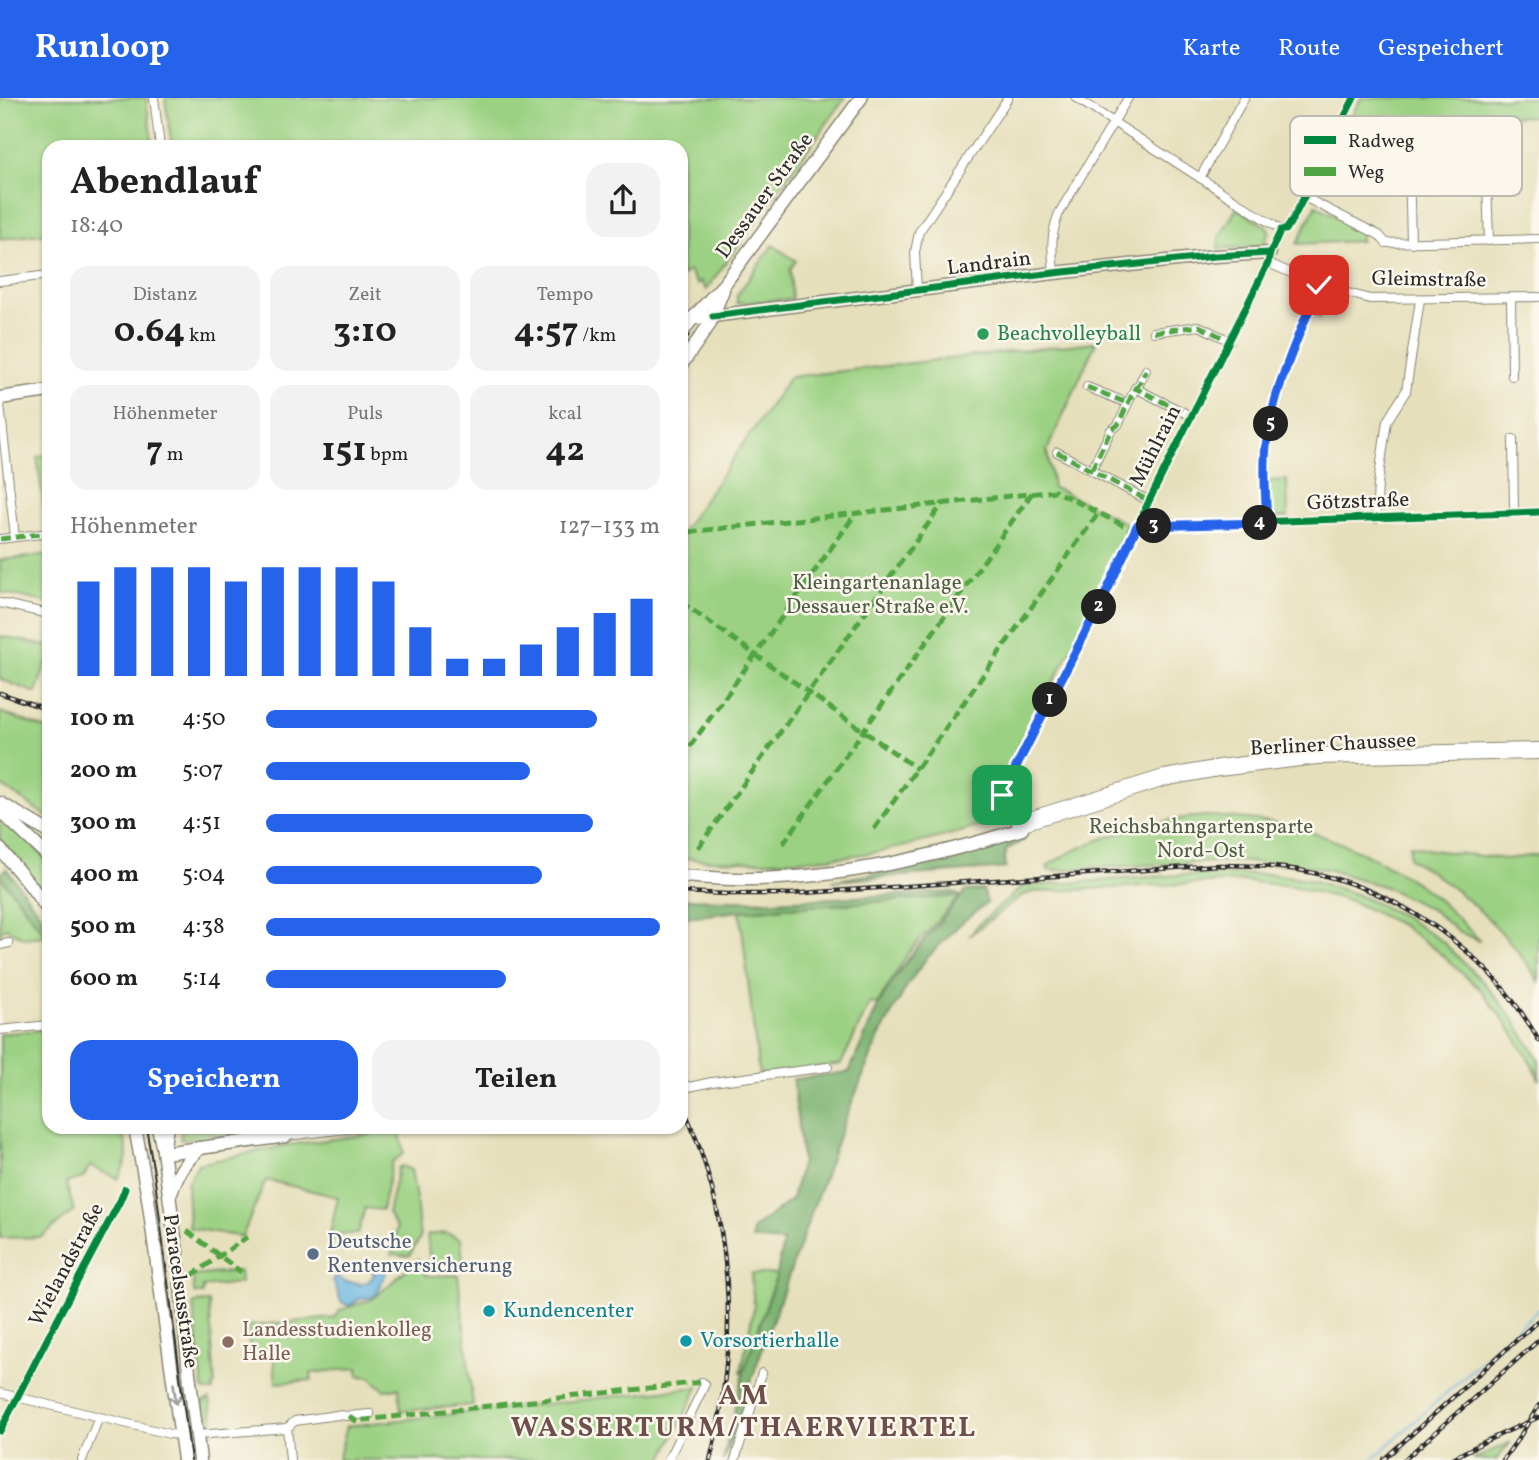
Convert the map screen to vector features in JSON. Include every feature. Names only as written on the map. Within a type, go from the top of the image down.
[{"type":"highway","name":"Berliner Chaussee","points":[[1016,823],[1164,779],[1219,768],[1316,756],[1539,751]]},
{"type":"highway","name":"Berliner Chaussee","points":[[1016,823],[1190,779],[1221,774],[1314,763],[1539,758]]},
{"type":"main road","name":"Dessauer Straße","points":[[688,317],[725,283],[860,98]]},
{"type":"main road","name":"Landrain","points":[[688,319],[1214,256],[1269,258]]},
{"type":"main road","name":"Dessauer Straße","points":[[688,355],[713,316],[725,283]]},
{"type":"main road","points":[[688,320],[697,326],[699,340]]},
{"type":"main road","points":[[0,398],[42,392]]},
{"type":"main road","points":[[0,803],[42,828]]},
{"type":"main road","points":[[0,811],[42,850]]},
{"type":"main road","name":"Berliner Chaussee","points":[[688,870],[748,872],[859,864],[936,847],[1016,823]]},
{"type":"main road","name":"Berliner Chaussee","points":[[688,876],[749,879],[859,870],[917,858],[1016,823]]},
{"type":"main road","points":[[0,849],[42,901]]},
{"type":"main road","name":"Paracelsusstraße","points":[[137,1134],[184,1460]]},
{"type":"main road","name":"Paracelsusstraße","points":[[160,1134],[180,1274],[200,1460]]},
{"type":"main road","points":[[164,1152],[166,1134]]},
{"type":"main road","points":[[142,1157],[274,1134]]},
{"type":"main road","points":[[170,1195],[180,1170],[200,1148]]},
{"type":"street","points":[[154,98],[159,140]]},
{"type":"street","points":[[917,290],[915,252],[919,232],[1008,98]]},
{"type":"street","points":[[1076,98],[1281,230]]},
{"type":"street","points":[[1054,273],[1053,229],[1059,213],[1128,98]]},
{"type":"street","points":[[1200,178],[1244,98]]},
{"type":"street","name":"Mühlrain","points":[[1345,116],[1354,98]]},
{"type":"street","points":[[1410,196],[1411,243]]},
{"type":"street","points":[[1488,196],[1489,241]]},
{"type":"street","points":[[1304,197],[1379,235],[1386,243],[1539,239]]},
{"type":"street","name":"Mühlrain","points":[[1016,823],[1002,795],[1105,595],[1230,341],[1281,230],[1286,230],[1304,197]]},
{"type":"street","name":"Gleimstraße","points":[[1269,258],[1319,285],[1370,299],[1539,297]]},
{"type":"street","points":[[0,281],[42,276]]},
{"type":"street","points":[[1267,523],[1266,447],[1274,406],[1284,369],[1319,285]]},
{"type":"street","name":"Gleimstraße","points":[[1511,298],[1513,376]]},
{"type":"street","points":[[1376,519],[1387,421],[1406,391],[1420,300]]},
{"type":"street","points":[[1154,332],[1199,326],[1230,341]]},
{"type":"street","points":[[1092,469],[1146,370]]},
{"type":"street","points":[[1087,387],[1127,403]]},
{"type":"street","points":[[1135,388],[1191,416]]},
{"type":"street","points":[[0,405],[15,537]]},
{"type":"street","points":[[1513,439],[1514,513]]},
{"type":"street","points":[[1057,452],[1149,501]]},
{"type":"street","name":"Götzstraße","points":[[1137,526],[1539,512]]},
{"type":"street","points":[[0,539],[42,534]]},
{"type":"street","points":[[0,603],[42,612]]},
{"type":"street","points":[[0,1030],[42,1026]]},
{"type":"street","points":[[688,1086],[828,1068]]},
{"type":"street","name":"Wielandstraße","points":[[0,1431],[125,1189]]},
{"type":"street","points":[[735,1460],[761,1373]]},
{"type":"street","points":[[668,1460],[705,1384],[702,1382]]},
{"type":"street","points":[[0,1393],[181,1435]]},
{"type":"street","points":[[196,1435],[287,1428],[295,1421],[370,1413]]},
{"type":"street","points":[[82,1460],[99,1417]]},
{"type":"street","points":[[287,1428],[290,1460]]},
{"type":"green space","points":[[0,98],[146,98],[152,140],[42,140],[42,234],[0,239]]},
{"type":"green space","points":[[165,98],[845,98],[706,290],[701,281],[697,284],[688,272],[688,140],[171,140]]},
{"type":"green space","points":[[1361,98],[1539,98],[1539,116],[1352,116]]},
{"type":"green space","points":[[1316,205],[1361,229],[1361,241],[1297,244]]},
{"type":"green space","points":[[1237,208],[1268,228],[1263,245],[1218,249],[1219,237]]},
{"type":"green space","points":[[773,245],[796,261],[790,269],[792,299],[737,303],[737,295]]},
{"type":"green space","points":[[1320,289],[1330,293],[1320,318],[1310,313]]},
{"type":"green space","name":"Kleingartenanlage Dessauer Straße e.V.","points":[[1096,342],[1047,451],[1053,488],[1129,525],[1102,594],[1022,739],[981,826],[899,847],[849,856],[765,861],[688,858],[688,523],[790,377]]},
{"type":"green space","points":[[42,456],[42,494],[37,457]]},
{"type":"green space","points":[[1287,480],[1288,517],[1270,518],[1269,481]]},
{"type":"green space","points":[[42,556],[42,601],[0,592],[0,560]]},
{"type":"green space","points":[[0,636],[42,645],[42,675],[36,693],[0,679]]},
{"type":"green space","points":[[0,712],[42,727],[42,813],[0,784]]},
{"type":"green space","points":[[0,813],[42,854],[42,891],[32,877],[0,841]]},
{"type":"green space","name":"Reichsbahngartensparte Nord-Ost","points":[[1206,816],[1290,826],[1356,850],[1417,883],[1480,941],[1457,931],[1434,911],[1385,887],[1330,870],[1303,865],[1231,861],[1049,871],[1047,866],[1083,847],[1124,832],[1166,821]]},
{"type":"green space","points":[[1023,836],[1024,840],[1007,849],[1004,861],[1006,868],[832,881],[913,867]]},
{"type":"green space","points":[[1410,845],[1506,859],[1539,855],[1539,982],[1513,945],[1482,912],[1409,858]]},
{"type":"green space","points":[[6,868],[42,917],[42,930],[0,876]]},
{"type":"green space","points":[[1270,874],[1308,879],[1356,894],[1403,916],[1443,942],[1484,983],[1513,1018],[1539,1060],[1539,1080],[1508,1026],[1481,990],[1435,949],[1401,925],[1351,901],[1292,886],[1242,881],[1032,892],[1021,896],[969,936],[1023,886],[1182,875]]},
{"type":"green space","points":[[0,876],[42,930],[42,936],[24,938],[5,928],[1,931],[0,941]]},
{"type":"green space","points":[[983,890],[987,903],[960,924],[926,959],[908,984],[879,1037],[847,1114],[723,1460],[744,1371],[777,1274],[783,1242],[752,1239],[753,1229],[792,1199],[802,1161],[793,1079],[849,1072],[878,1006],[913,953],[966,891]]},
{"type":"green space","points":[[953,892],[960,896],[740,911],[688,917],[688,899],[775,901]]},
{"type":"green space","points":[[960,896],[909,952],[877,1004],[870,1003],[841,1064],[759,1075],[740,911]]},
{"type":"green space","points":[[42,1030],[42,1134],[123,1134],[127,1148],[127,1158],[118,1179],[90,1166],[83,1178],[66,1183],[74,1211],[41,1237],[0,1238],[0,1034]]},
{"type":"green space","points":[[181,1134],[255,1134],[180,1140]]},
{"type":"green space","points":[[373,1134],[400,1134],[404,1153],[392,1162],[382,1210],[365,1208],[358,1234],[341,1234],[328,1243],[338,1197],[266,1180],[242,1237],[189,1228],[187,1183],[198,1164],[288,1145]]},
{"type":"green space","points":[[402,1166],[411,1170],[420,1238],[409,1256],[392,1254],[397,1228],[388,1213],[398,1168]]},
{"type":"green space","points":[[446,1233],[461,1239],[463,1262],[430,1264],[427,1235]]},
{"type":"green space","points":[[418,1259],[427,1276],[458,1275],[473,1405],[401,1411],[399,1388],[384,1390],[370,1377],[359,1376],[358,1368],[311,1373],[312,1380],[276,1383],[273,1350],[250,1352],[247,1326],[334,1318],[340,1310],[373,1299]]},
{"type":"green space","points":[[239,1271],[240,1283],[203,1287],[203,1294],[194,1293],[193,1276]]},
{"type":"green space","points":[[751,1274],[777,1274],[744,1371],[741,1372],[754,1307]]},
{"type":"green space","points":[[209,1302],[215,1385],[213,1391],[203,1388],[193,1305]]},
{"type":"green space","points":[[698,1387],[662,1460],[338,1460],[347,1426]]},
{"type":"green space","points":[[210,1399],[214,1432],[206,1433],[203,1402]]},
{"type":"green space","points":[[1511,1442],[1496,1460],[1473,1460]]},
{"type":"water","points":[[374,1267],[387,1270],[378,1292],[373,1297],[359,1299],[350,1306],[341,1302],[333,1279],[337,1276],[359,1285],[368,1282],[375,1274],[372,1272]]},
{"type":"waterway","points":[[1372,1460],[1539,1309]]},
{"type":"tram line","points":[[147,1134],[191,1460]]},
{"type":"railway","points":[[0,693],[42,708]]},
{"type":"railway","points":[[688,892],[789,894],[1219,865],[1299,870],[1372,892],[1438,929],[1495,979],[1519,1009],[1539,1041]]},
{"type":"railway","points":[[688,1120],[712,1189],[727,1279],[726,1370],[710,1460]]},
{"type":"railway","points":[[1383,1460],[1539,1320]]},
{"type":"railway","points":[[1404,1460],[1539,1340]]},
{"type":"railway","points":[[1503,1460],[1539,1405]]},
{"type":"railway","points":[[1449,1460],[1539,1417]]},
{"type":"marked path","points":[[1154,332],[1199,326],[1230,341]]},
{"type":"marked path","points":[[1135,388],[1146,370]]},
{"type":"marked path","points":[[1087,387],[1127,403]]},
{"type":"marked path","points":[[1092,469],[1111,430],[1118,425],[1135,388],[1191,416]]},
{"type":"marked path","points":[[1057,452],[1149,501]]},
{"type":"marked path","points":[[688,530],[1055,491],[1135,531]]},
{"type":"marked path","points":[[783,844],[1032,493]]},
{"type":"marked path","points":[[698,848],[943,503]]},
{"type":"marked path","points":[[874,829],[1099,512]]},
{"type":"marked path","points":[[688,749],[856,513]]},
{"type":"marked path","points":[[0,539],[42,534]]},
{"type":"marked path","points":[[688,607],[917,769]]},
{"type":"marked path","points":[[187,1231],[241,1272]]},
{"type":"marked path","points":[[191,1276],[247,1237]]},
{"type":"marked path","points":[[349,1416],[356,1421],[702,1382]]},
{"type":"cycle path","points":[[1345,116],[1354,98]]},
{"type":"cycle path","points":[[1005,816],[1002,795],[1105,595],[1268,263],[1281,230],[1286,230],[1305,196]]},
{"type":"cycle path","points":[[713,316],[1054,273],[1270,253]]},
{"type":"cycle path","points":[[1137,526],[1539,512]]},
{"type":"cycle path","points":[[0,1431],[125,1189]]},
{"type":"place","name":"Beachvolleyball","points":[[983,334]]},
{"type":"place","name":"Deutsche Rentenversicherung","points":[[313,1254]]},
{"type":"place","name":"Kundencenter","points":[[489,1311]]},
{"type":"place","name":"Vorsortierhalle","points":[[686,1341]]},
{"type":"place","name":"Landesstudienkolleg Halle","points":[[228,1342]]},
{"type":"district","name":"AM WASSERTURM/THAERVIERTEL","points":[[744,1412]]},
{"type":"route","points":[[1002,795],[1105,595],[1137,526],[1267,523],[1266,447],[1274,406],[1284,369],[1319,285]]}]
